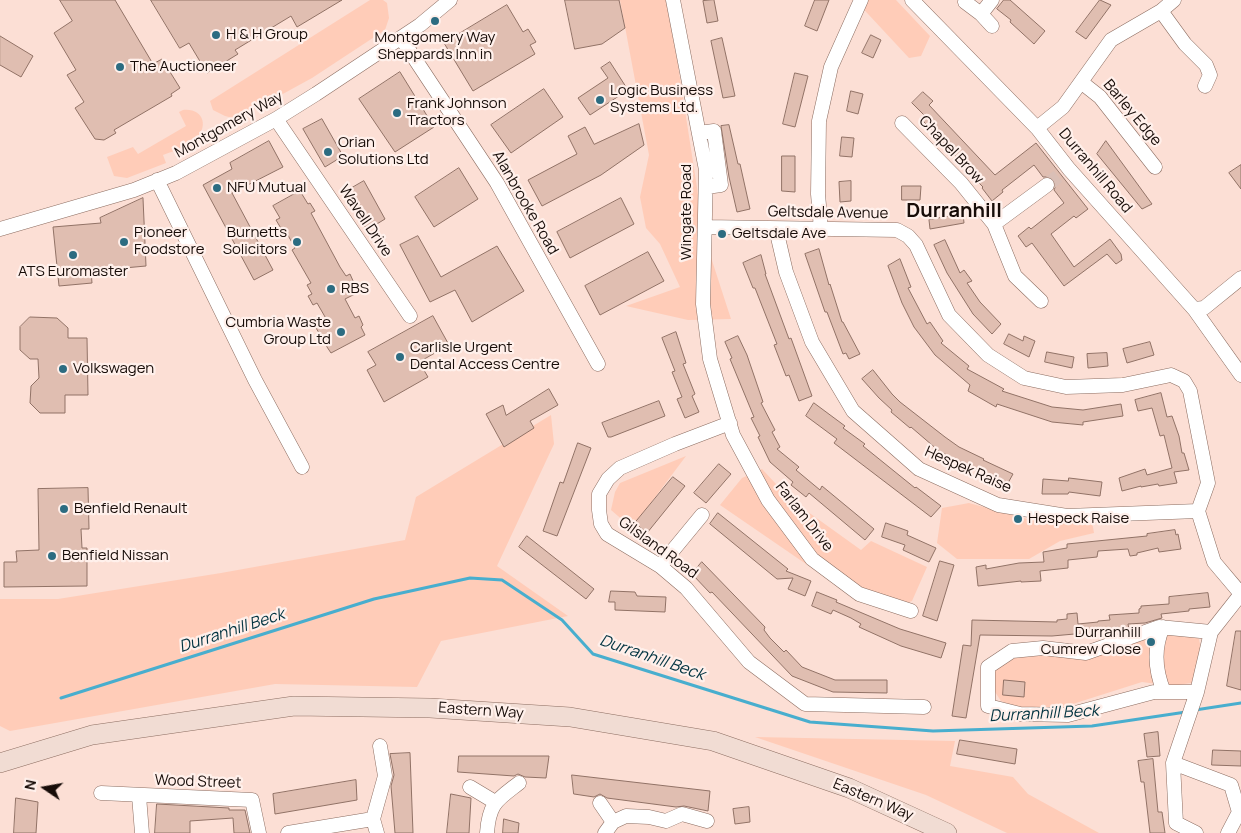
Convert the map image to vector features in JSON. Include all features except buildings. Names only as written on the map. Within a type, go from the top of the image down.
[{"type":"street","name":"Montgomery Way","points":[[0,229],[134,190],[176,173],[276,119],[316,94],[420,25],[450,0]]},
{"type":"street","name":"Wingate Road","points":[[673,0],[706,170],[703,304],[710,359],[730,423]]},
{"type":"street","points":[[821,229],[818,194],[819,121],[830,67],[861,0]]},
{"type":"street","name":"Durranhill Road","points":[[912,0],[1037,128],[1066,171],[1194,309],[1241,375]]},
{"type":"street","points":[[980,14],[992,0]]},
{"type":"street","name":"Barley Edge","points":[[1037,128],[1063,107],[1111,40],[1162,11],[1174,0]]},
{"type":"street","points":[[965,2],[992,26]]},
{"type":"street","points":[[1162,11],[1185,44],[1206,65],[1210,75],[1205,86]]},
{"type":"street","name":"Alanbrooke Road","points":[[401,38],[497,183],[598,364]]},
{"type":"street","name":"Barley Edge","points":[[1081,82],[1100,97],[1155,167]]},
{"type":"street","name":"Wavell Drive","points":[[276,119],[410,316]]},
{"type":"street","name":"Chapel Brow","points":[[902,123],[961,183],[994,224],[1015,276],[1041,301]]},
{"type":"street","points":[[157,180],[255,380],[302,467]]},
{"type":"street","points":[[994,224],[1047,185]]},
{"type":"street","name":"Geltsdale Avenue","points":[[705,227],[897,230],[903,232],[916,245],[949,315],[988,356],[1024,378],[1066,387],[1123,385],[1171,375],[1184,381],[1190,391],[1208,483],[1198,511]]},
{"type":"street","name":"Hespek Raise","points":[[776,229],[786,272],[812,342],[821,358],[854,411],[919,469],[998,505],[1067,516],[1198,511]]},
{"type":"street","points":[[1194,309],[1204,308],[1241,278]]},
{"type":"street","name":"Gilsland Road","points":[[730,423],[674,444],[620,468],[608,479],[600,494],[599,510],[601,524],[607,534],[660,566],[686,588],[749,662],[805,704],[924,707]]},
{"type":"street","name":"Farlam Drive","points":[[730,423],[733,435],[768,500],[812,559],[859,594],[911,611]]},
{"type":"street","points":[[1196,833],[1176,824],[1173,763],[1197,692],[1211,632],[1241,594],[1214,562],[1198,511]]},
{"type":"street","points":[[660,566],[702,515]]},
{"type":"street","points":[[1197,692],[1154,692],[1068,716],[1020,714],[988,706],[988,667],[1012,651],[1043,648],[1086,653],[1159,627],[1211,632]]},
{"type":"street","points":[[1163,627],[1159,636],[1156,658],[1158,676],[1164,692]]},
{"type":"street","name":"Eastern Way","points":[[0,763],[92,735],[294,706],[430,708],[560,716],[713,740],[848,788],[947,833]]},
{"type":"street","points":[[377,833],[373,819],[385,776],[380,746]]},
{"type":"street","points":[[1173,763],[1231,785],[1239,812],[1228,833]]},
{"type":"street","points":[[487,833],[488,818],[494,802],[519,783]]},
{"type":"street","points":[[470,787],[494,802]]},
{"type":"street","name":"Wood Street","points":[[101,793],[252,800],[259,833]]},
{"type":"street","name":"Wood Street","points":[[139,796],[142,833]]},
{"type":"street","points":[[600,803],[609,828],[626,816],[650,817],[666,821],[682,814],[707,821]]},
{"type":"street","points":[[288,833],[373,819]]},
{"type":"shaded area","points":[[370,0],[383,0],[387,3],[389,18],[385,30],[312,78],[237,119],[213,110],[210,101]]},
{"type":"shaded area","points":[[620,0],[666,0],[705,239],[731,319],[688,320],[626,306],[680,287],[660,244],[646,228],[640,197],[649,155]]},
{"type":"shaded area","points":[[855,0],[896,0],[930,36],[921,56],[909,58]]},
{"type":"shaded area","points":[[183,110],[196,112],[202,119],[202,130],[192,143],[163,155],[166,163],[127,178],[114,176],[107,157],[133,147],[138,154],[186,126],[179,112]]},
{"type":"shaded area","points":[[551,415],[554,444],[497,566],[568,616],[441,641],[417,687],[275,684],[10,731],[0,726],[0,599],[58,599],[221,573],[405,540],[416,497]]},
{"type":"shaded area","points":[[686,456],[632,528],[611,510],[615,492],[620,483]]},
{"type":"shaded area","points":[[762,469],[790,499],[861,550],[871,541],[927,567],[912,601],[906,603],[843,584],[806,564],[720,505],[742,478]]},
{"type":"shaded area","points":[[969,503],[1031,520],[1092,522],[1094,533],[1060,541],[1029,559],[957,559],[937,543],[942,508]]},
{"type":"shaded area","points":[[1160,631],[1182,632],[1199,639],[1203,659],[1197,682],[1172,686],[1142,682],[1060,708],[1016,707],[1001,701],[995,692],[992,665],[1032,650],[1083,656]]},
{"type":"shaded area","points":[[755,737],[955,741],[950,766],[1013,777],[1028,794],[1099,833],[1007,833],[926,795]]},
{"type":"waterway","name":"Durranhill Beck","points":[[61,698],[374,599],[470,578],[502,580],[562,620],[593,654],[810,722],[933,731],[1092,726],[1186,712]]},
{"type":"waterway","name":"Durranhill Beck","points":[[1195,710],[1241,703]]},
{"type":"tunnel","points":[[1047,185],[1062,173]]},
{"type":"place","name":"Montgomery Way Sheppards Inn in","points":[[435,21]]},
{"type":"place","name":"H & H Group","points":[[216,35]]},
{"type":"place","name":"The Auctioneer","points":[[120,67]]},
{"type":"place","name":"Logic Business Systems Ltd.","points":[[600,100]]},
{"type":"place","name":"Frank Johnson Tractors","points":[[397,113]]},
{"type":"place","name":"Orian Solutions Ltd","points":[[328,152]]},
{"type":"place","name":"NFU Mutual","points":[[217,188]]},
{"type":"place","name":"Geltsdale Ave","points":[[722,234]]},
{"type":"place","name":"Pioneer Foodstore","points":[[124,242]]},
{"type":"place","name":"Burnetts Solicitors","points":[[297,242]]},
{"type":"place","name":"ATS Euromaster","points":[[73,255]]},
{"type":"place","name":"RBS","points":[[331,289]]},
{"type":"place","name":"Cumbria Waste Group Ltd","points":[[341,332]]},
{"type":"place","name":"Carlisle Urgent Dental Access Centre","points":[[400,357]]},
{"type":"place","name":"Volkswagen","points":[[63,369]]},
{"type":"place","name":"Benfield Renault","points":[[64,509]]},
{"type":"place","name":"Hespeck Raise","points":[[1018,519]]},
{"type":"place","name":"Benfield Nissan","points":[[52,556]]},
{"type":"place","name":"Durranhill Cumrew Close","points":[[1151,642]]},
{"type":"district","name":"Durranhill","points":[[954,211]]}]
